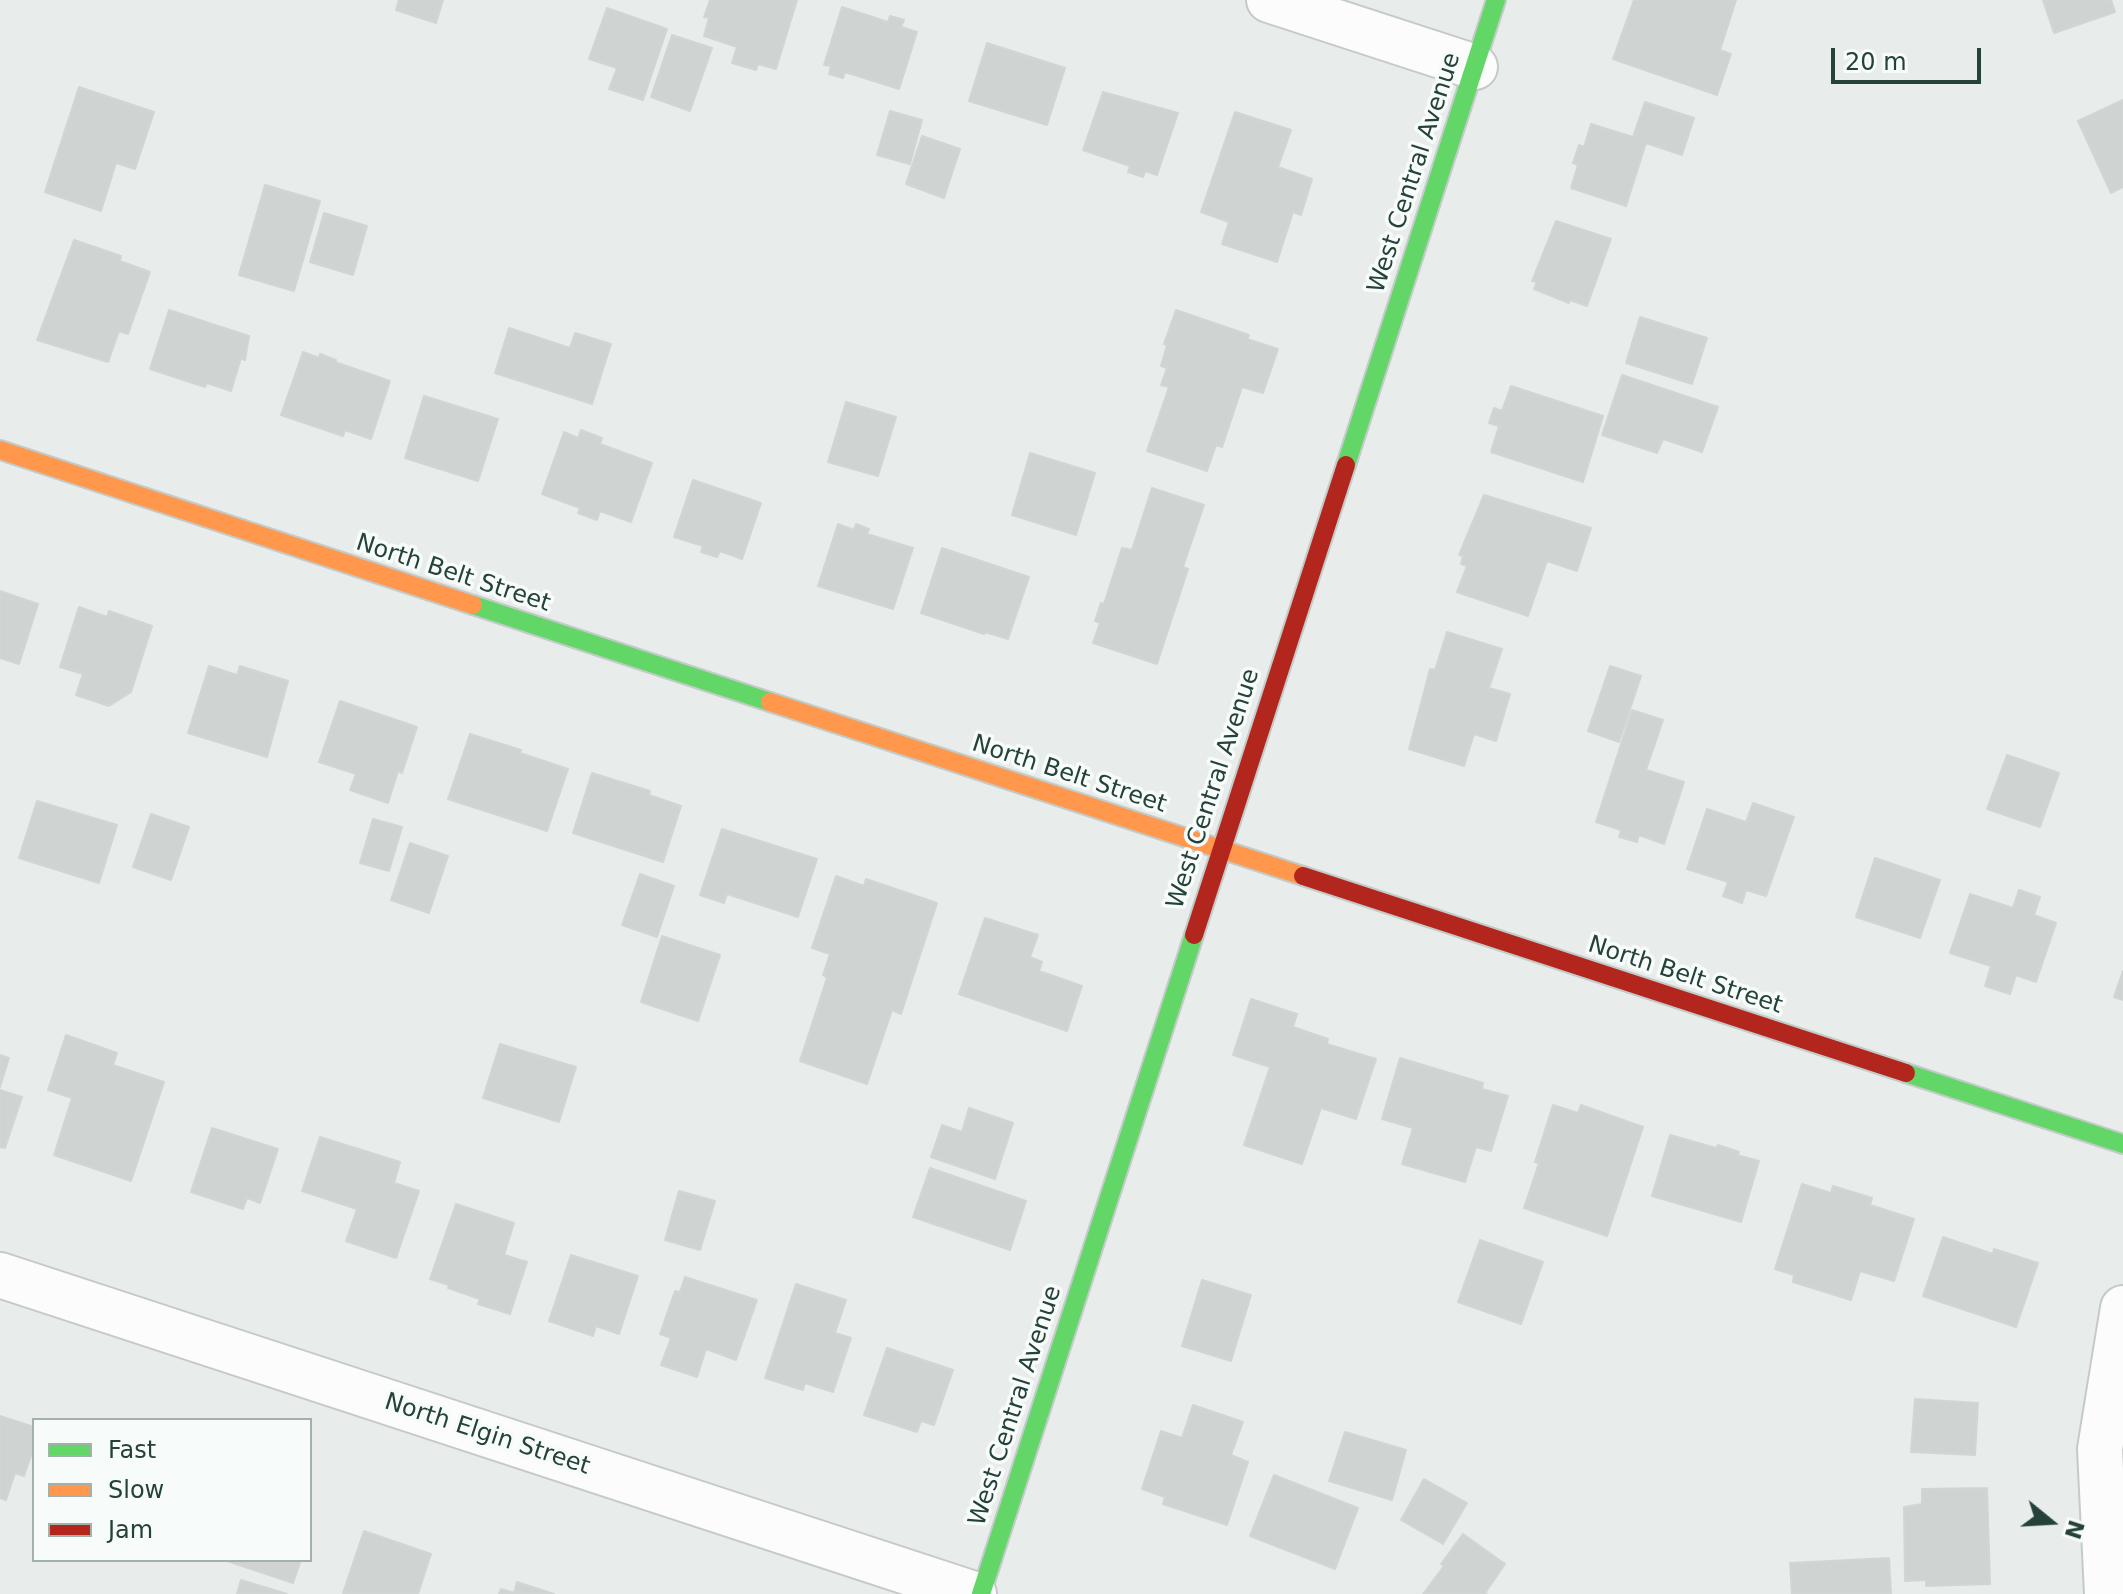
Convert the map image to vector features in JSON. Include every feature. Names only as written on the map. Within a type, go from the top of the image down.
[{"type":"street","points":[[1269,0],[1475,67]]},
{"type":"street","name":"West Central Avenue","points":[[981,1594],[1219,849],[1496,0]]},
{"type":"street","name":"North Belt Street","points":[[0,450],[2123,1144]]},
{"type":"street","name":"North Elgin Street","points":[[0,1275],[974,1594]]},
{"type":"street","points":[[2107,1594],[2100,1449],[2123,1308]]},
{"type":"building","points":[[399,0],[443,0],[436,23],[396,10]]},
{"type":"building","points":[[710,0],[797,0],[776,69],[758,64],[756,70],[732,63],[737,47],[704,36],[709,18],[704,17]]},
{"type":"building","points":[[1634,0],[1736,0],[1720,50],[1731,54],[1717,95],[1613,59]]},
{"type":"building","points":[[2043,0],[2111,0],[2115,12],[2054,33]]},
{"type":"building","points":[[842,7],[888,22],[890,16],[904,20],[901,27],[917,32],[899,89],[845,72],[843,78],[829,74],[831,66],[824,65]]},
{"type":"building","points":[[607,8],[667,29],[643,100],[609,89],[617,68],[589,59]]},
{"type":"building","points":[[672,35],[712,48],[690,111],[651,97]]},
{"type":"building","points":[[987,43],[1065,68],[1047,125],[969,101]]},
{"type":"building","points":[[79,87],[154,112],[135,169],[116,163],[101,211],[45,192]]},
{"type":"building","points":[[1103,92],[1178,113],[1157,175],[1145,171],[1143,177],[1128,172],[1130,166],[1083,150]]},
{"type":"building","points":[[2123,100],[2123,187],[2111,193],[2078,121]]},
{"type":"building","points":[[1645,102],[1694,118],[1682,155],[1646,143],[1626,206],[1571,188],[1578,165],[1573,163],[1579,145],[1584,147],[1591,124],[1633,137]]},
{"type":"building","points":[[890,111],[922,120],[910,164],[877,155]]},
{"type":"building","points":[[1235,112],[1291,130],[1278,167],[1312,179],[1301,215],[1293,212],[1277,262],[1222,244],[1229,222],[1201,212]]},
{"type":"building","points":[[922,136],[960,149],[944,198],[906,184]]},
{"type":"building","points":[[265,185],[320,201],[294,291],[239,275]]},
{"type":"building","points":[[324,213],[367,226],[353,275],[310,262]]},
{"type":"building","points":[[1556,221],[1611,239],[1587,306],[1570,300],[1569,303],[1534,289],[1537,282],[1532,281]]},
{"type":"building","points":[[74,240],[121,256],[120,261],[150,272],[128,334],[119,331],[108,362],[37,340]]},
{"type":"building","points":[[169,310],[249,336],[245,360],[241,358],[231,391],[207,383],[205,387],[150,369]]},
{"type":"building","points":[[1176,310],[1249,335],[1247,339],[1278,349],[1263,393],[1242,387],[1222,447],[1216,445],[1207,471],[1147,451],[1169,387],[1161,385],[1167,368],[1161,366],[1167,345],[1164,344]]},
{"type":"building","points":[[1640,317],[1707,338],[1692,384],[1626,363]]},
{"type":"building","points":[[509,328],[570,348],[575,333],[611,344],[592,404],[495,373]]},
{"type":"building","points":[[303,352],[319,358],[320,354],[390,381],[371,439],[345,430],[343,436],[281,415]]},
{"type":"building","points":[[1622,375],[1718,407],[1702,452],[1663,439],[1657,453],[1602,435]]},
{"type":"building","points":[[1511,386],[1603,416],[1583,482],[1491,452],[1499,426],[1489,423],[1494,408],[1502,411]]},
{"type":"building","points":[[424,396],[498,419],[478,481],[405,458]]},
{"type":"building","points":[[846,402],[896,417],[878,476],[828,462]]},
{"type":"building","points":[[581,430],[602,438],[600,444],[652,463],[631,522],[600,511],[597,520],[578,513],[580,508],[542,494],[564,432],[578,438]]},
{"type":"building","points":[[1030,453],[1095,473],[1076,535],[1012,515]]},
{"type":"building","points":[[693,480],[761,503],[742,559],[720,551],[717,557],[701,552],[703,546],[674,537]]},
{"type":"building","points":[[1152,488],[1204,505],[1183,567],[1188,569],[1157,664],[1093,643],[1100,623],[1095,621],[1101,603],[1104,604],[1122,548],[1132,550]]},
{"type":"building","points":[[1484,495],[1591,528],[1577,571],[1547,561],[1528,616],[1457,592],[1467,566],[1461,564],[1463,556],[1459,555]]},
{"type":"building","points":[[838,524],[854,530],[856,524],[869,529],[867,534],[913,548],[893,609],[818,586]]},
{"type":"building","points":[[942,548],[1029,577],[1008,639],[921,613]]},
{"type":"building","points":[[0,591],[38,604],[19,664],[0,658]]},
{"type":"building","points":[[79,607],[107,617],[109,611],[152,626],[131,692],[109,706],[76,695],[83,674],[60,667]]},
{"type":"building","points":[[1447,632],[1502,649],[1489,688],[1510,694],[1496,741],[1474,734],[1464,766],[1409,749],[1430,669],[1435,670]]},
{"type":"building","points":[[209,666],[237,675],[240,666],[288,681],[267,757],[188,733]]},
{"type":"building","points":[[1610,666],[1641,676],[1619,742],[1588,731]]},
{"type":"building","points":[[340,701],[417,727],[388,803],[350,790],[356,774],[319,762]]},
{"type":"building","points":[[1632,710],[1663,720],[1646,770],[1684,782],[1664,844],[1639,835],[1637,842],[1619,837],[1621,830],[1596,822]]},
{"type":"building","points":[[470,734],[568,769],[547,831],[448,799]]},
{"type":"building","points":[[2007,755],[2059,773],[2040,827],[1987,809]]},
{"type":"building","points":[[592,773],[650,791],[649,795],[681,806],[663,862],[573,833]]},
{"type":"building","points":[[37,801],[117,825],[99,883],[19,858]]},
{"type":"building","points":[[1753,803],[1794,817],[1766,896],[1746,890],[1742,903],[1723,896],[1728,882],[1687,869],[1707,809],[1746,822]]},
{"type":"building","points":[[151,814],[189,827],[171,880],[133,867]]},
{"type":"building","points":[[373,819],[402,827],[389,871],[360,863]]},
{"type":"building","points":[[722,829],[817,859],[798,917],[727,894],[724,903],[700,895]]},
{"type":"building","points":[[410,843],[448,856],[429,913],[391,900]]},
{"type":"building","points":[[1875,858],[1940,880],[1920,938],[1856,917]]},
{"type":"building","points":[[640,874],[674,886],[657,937],[622,925]]},
{"type":"building","points":[[836,876],[864,886],[866,879],[937,903],[901,1014],[892,1010],[867,1084],[800,1061],[827,978],[823,975],[830,954],[812,948]]},
{"type":"building","points":[[2019,890],[2040,897],[2034,915],[2056,923],[2036,982],[2016,975],[2010,994],[1985,986],[1991,966],[1950,953],[1970,894],[2013,908]]},
{"type":"building","points":[[985,918],[1038,935],[1030,957],[1042,962],[1039,971],[1082,986],[1067,1031],[959,994]]},
{"type":"building","points":[[662,936],[720,955],[698,1021],[641,1002]]},
{"type":"building","points":[[2123,971],[2123,1000],[2114,997]]},
{"type":"building","points":[[1251,999],[1297,1014],[1293,1027],[1328,1039],[1327,1044],[1376,1059],[1356,1119],[1321,1108],[1302,1164],[1244,1145],[1270,1067],[1233,1055]]},
{"type":"building","points":[[66,1035],[117,1053],[113,1065],[164,1082],[131,1181],[54,1155],[72,1098],[48,1090]]},
{"type":"building","points":[[500,1044],[576,1067],[559,1122],[483,1098]]},
{"type":"building","points":[[0,1055],[9,1058],[0,1087]]},
{"type":"building","points":[[1400,1058],[1483,1083],[1482,1089],[1508,1096],[1491,1151],[1476,1147],[1465,1182],[1402,1164],[1413,1128],[1382,1119]]},
{"type":"building","points":[[0,1090],[22,1097],[5,1148],[0,1147]]},
{"type":"building","points":[[1553,1105],[1578,1113],[1581,1105],[1643,1127],[1607,1236],[1524,1208]]},
{"type":"building","points":[[969,1108],[1013,1123],[995,1179],[931,1157],[942,1125],[962,1132]]},
{"type":"building","points":[[212,1128],[278,1149],[260,1203],[247,1198],[243,1209],[191,1192]]},
{"type":"building","points":[[1670,1135],[1716,1148],[1718,1145],[1739,1152],[1737,1155],[1759,1161],[1741,1222],[1652,1196]]},
{"type":"building","points":[[320,1137],[400,1162],[394,1183],[419,1191],[396,1258],[346,1241],[357,1209],[302,1191]]},
{"type":"building","points":[[930,1168],[1026,1201],[1010,1250],[913,1217]]},
{"type":"building","points":[[1802,1184],[1831,1193],[1833,1186],[1872,1198],[1870,1205],[1914,1219],[1894,1281],[1860,1271],[1851,1300],[1793,1282],[1794,1275],[1775,1269]]},
{"type":"building","points":[[679,1191],[715,1201],[700,1250],[665,1240]]},
{"type":"building","points":[[456,1204],[514,1223],[504,1255],[527,1262],[510,1314],[478,1304],[480,1299],[430,1279]]},
{"type":"building","points":[[1943,1237],[1993,1254],[1994,1249],[2038,1263],[2016,1327],[1923,1296]]},
{"type":"building","points":[[1480,1240],[1543,1262],[1521,1324],[1458,1302]]},
{"type":"building","points":[[571,1255],[638,1276],[619,1334],[596,1326],[593,1336],[549,1321]]},
{"type":"building","points":[[685,1277],[757,1300],[736,1360],[706,1349],[697,1377],[661,1365],[671,1338],[660,1334],[675,1291],[680,1292]]},
{"type":"building","points":[[1202,1280],[1251,1295],[1231,1361],[1182,1346]]},
{"type":"building","points":[[796,1284],[846,1300],[835,1333],[851,1338],[833,1392],[805,1383],[803,1390],[765,1378]]},
{"type":"building","points":[[887,1348],[953,1370],[934,1425],[921,1421],[917,1432],[864,1415]]},
{"type":"building","points":[[1915,1399],[1978,1403],[1975,1455],[1911,1452]]},
{"type":"building","points":[[1193,1405],[1243,1422],[1231,1455],[1248,1462],[1227,1525],[1163,1504],[1165,1497],[1142,1489],[1161,1431],[1182,1438]]},
{"type":"building","points":[[0,1416],[32,1426],[32,1453],[24,1476],[15,1473],[6,1500],[0,1498]]},
{"type":"building","points":[[1345,1432],[1406,1450],[1392,1500],[1329,1481]]},
{"type":"building","points":[[1274,1475],[1358,1508],[1335,1569],[1250,1536]]},
{"type":"building","points":[[1424,1479],[1467,1503],[1443,1544],[1401,1520]]},
{"type":"building","points":[[1987,1488],[1990,1584],[1926,1586],[1926,1580],[1905,1581],[1904,1507],[1922,1504],[1922,1489]]},
{"type":"building","points":[[364,1531],[431,1554],[418,1594],[343,1593]]},
{"type":"building","points":[[1463,1534],[1505,1564],[1487,1594],[1423,1594],[1444,1566],[1441,1564]]},
{"type":"building","points":[[1889,1558],[1891,1594],[1792,1594],[1790,1563]]},
{"type":"building","points":[[230,1562],[300,1562],[293,1583]]},
{"type":"building","points":[[241,1580],[287,1594],[237,1594]]},
{"type":"building","points":[[517,1582],[554,1594],[499,1594],[501,1589],[514,1593]]},
{"type":"traffic: fast","points":[[1346,465],[1496,0]]},
{"type":"traffic: fast","points":[[473,605],[770,702]]},
{"type":"traffic: fast","points":[[981,1594],[1194,935]]},
{"type":"traffic: fast","points":[[1906,1073],[2123,1144]]},
{"type":"traffic: slow","points":[[0,450],[473,605]]},
{"type":"traffic: slow","points":[[770,702],[1303,876]]},
{"type":"traffic: jam","points":[[1194,935],[1346,465]]},
{"type":"traffic: jam","points":[[1303,876],[1906,1073]]}]
